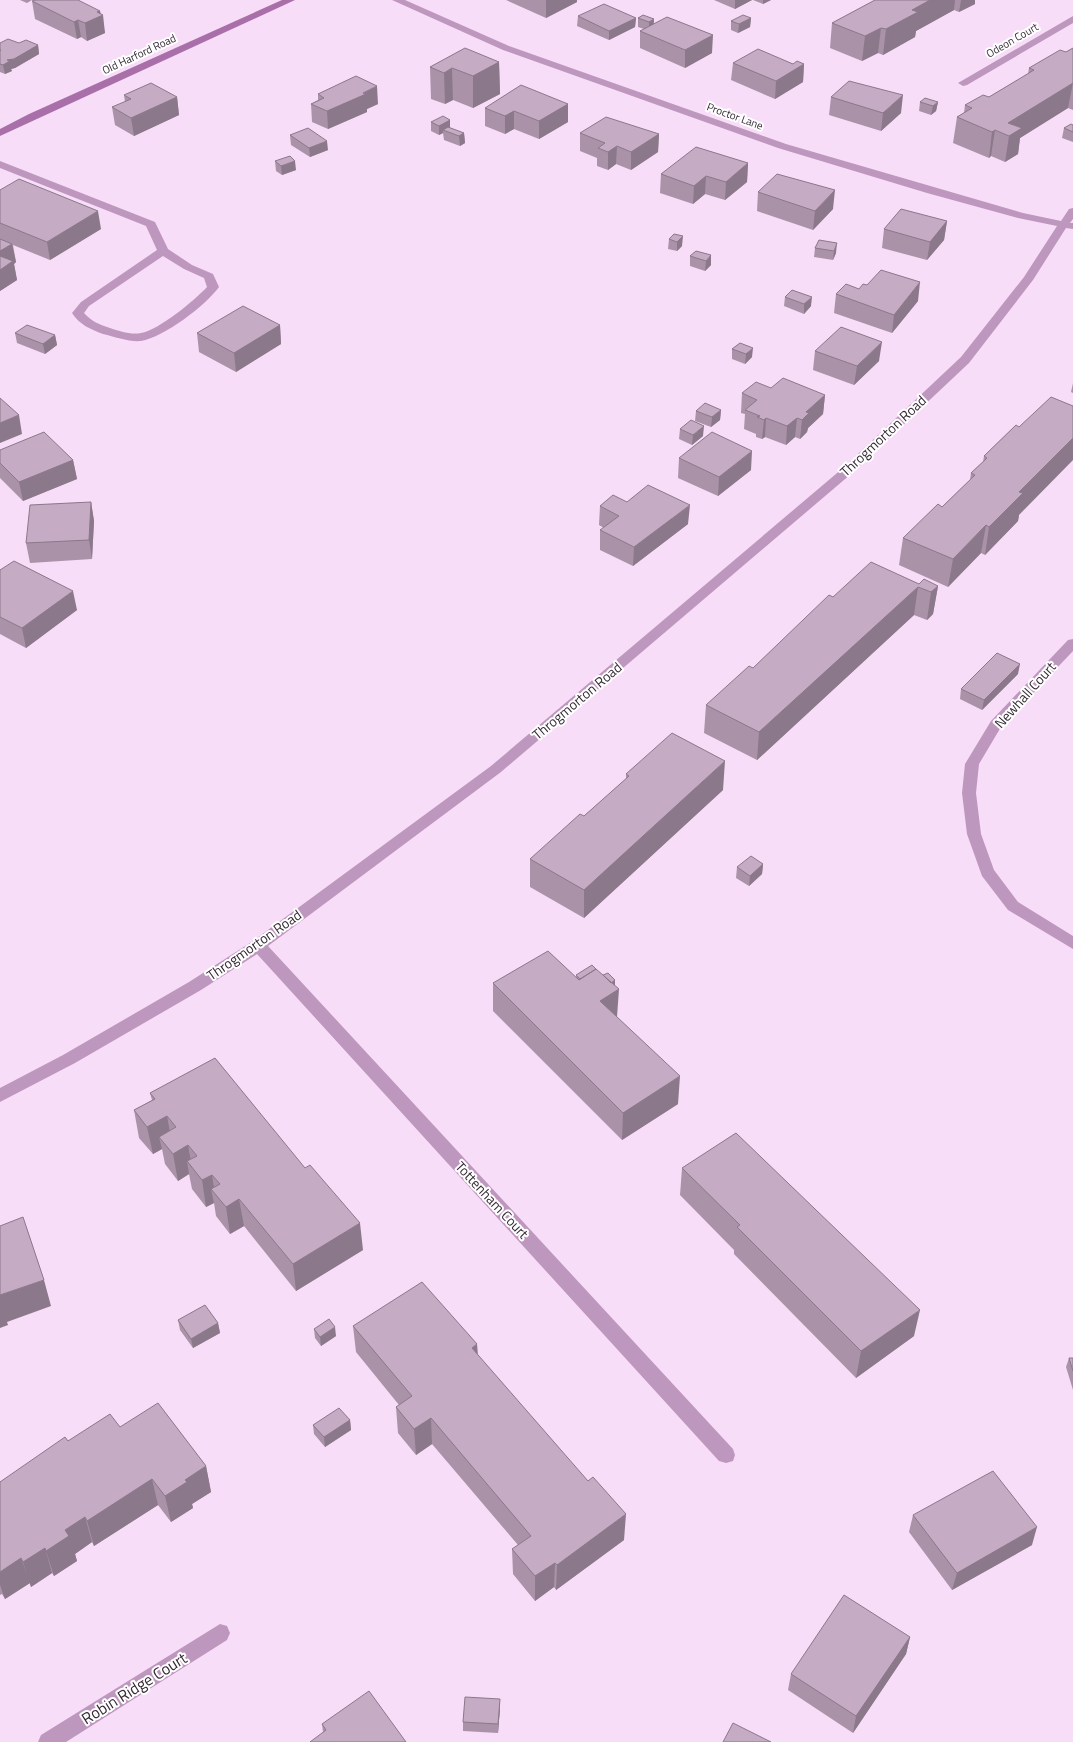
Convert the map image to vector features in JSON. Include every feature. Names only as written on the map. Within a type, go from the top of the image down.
[{"type":"street","name":"Old Harford Road","points":[[0,133],[290,0]]},
{"type":"street","name":"Proctor Lane","points":[[397,0],[506,48],[782,146],[931,191],[1022,216],[1068,226]]},
{"type":"street","name":"Odeon Court","points":[[963,83],[1073,19]]},
{"type":"street","points":[[0,164],[151,224],[163,251],[188,267],[209,276],[212,287],[206,296],[157,330],[142,337],[123,336],[86,322],[78,313],[85,304],[163,251]]},
{"type":"street","name":"Throgmorton Road","points":[[0,1096],[69,1059],[195,986],[258,945],[496,769],[847,471],[965,360],[1068,226],[1073,211]]},
{"type":"street","name":"Newhall Court","points":[[1073,642],[996,724],[972,764],[969,793],[974,834],[987,872],[1013,906],[1073,943]]},
{"type":"street","name":"Tottenham Court","points":[[258,945],[726,1455]]},
{"type":"street","name":"Robin Ridge Court","points":[[48,1742],[220,1633]]},
{"type":"building","points":[[78,0],[100,11],[97,12],[103,15],[85,23],[78,20],[74,22],[32,1]]},
{"type":"building","points":[[875,0],[930,0],[912,10],[918,12],[886,29],[881,28],[865,36],[832,23]]},
{"type":"building","points":[[604,4],[636,18],[609,31],[578,16]]},
{"type":"building","points":[[643,15],[654,19],[649,22],[638,18]]},
{"type":"building","points":[[743,15],[751,18],[739,24],[731,21]]},
{"type":"building","points":[[667,17],[713,35],[685,50],[640,31]]},
{"type":"building","points":[[8,39],[19,43],[26,40],[38,45],[14,59],[7,60],[10,61],[3,65],[0,64],[0,43]]},
{"type":"building","points":[[465,48],[499,62],[473,76],[452,68],[444,73],[430,67]]},
{"type":"building","points":[[1073,48],[1073,83],[1008,123],[1022,128],[1009,136],[995,130],[992,132],[957,117],[972,108],[965,105],[983,95],[989,97],[1034,70],[1029,68],[1060,50],[1066,52]]},
{"type":"building","points":[[758,49],[793,64],[797,61],[804,64],[776,81],[733,63]]},
{"type":"building","points":[[356,76],[377,86],[363,93],[366,94],[327,111],[311,104],[324,98],[318,94]]},
{"type":"building","points":[[849,81],[903,95],[883,113],[831,97]]},
{"type":"building","points":[[151,83],[177,97],[131,118],[112,107],[131,99],[124,95]]},
{"type":"building","points":[[521,85],[568,104],[539,121],[514,111],[505,116],[485,108]]},
{"type":"building","points":[[925,98],[938,102],[933,106],[920,102]]},
{"type":"building","points":[[443,116],[450,120],[439,126],[431,122]]},
{"type":"building","points":[[606,117],[659,134],[631,152],[617,146],[608,152],[598,148],[605,143],[580,133]]},
{"type":"building","points":[[1071,124],[1073,125],[1073,132],[1064,128]]},
{"type":"building","points":[[448,127],[464,133],[459,136],[443,130]]},
{"type":"building","points":[[308,128],[327,141],[309,148],[290,135]]},
{"type":"building","points":[[696,147],[748,163],[726,182],[706,176],[694,186],[661,174]]},
{"type":"building","points":[[290,156],[295,161],[281,166],[275,161]]},
{"type":"building","points":[[777,174],[835,190],[815,211],[758,192]]},
{"type":"building","points":[[19,179],[98,211],[47,242],[0,223],[0,190]]},
{"type":"building","points":[[901,209],[947,221],[930,242],[884,229]]},
{"type":"building","points":[[674,234],[683,236],[677,242],[669,239]]},
{"type":"building","points":[[0,239],[12,244],[0,251]]},
{"type":"building","points":[[819,240],[837,243],[834,251],[815,248]]},
{"type":"building","points":[[696,251],[711,255],[706,261],[690,256]]},
{"type":"building","points":[[0,256],[13,261],[0,270]]},
{"type":"building","points":[[881,270],[920,282],[894,315],[836,294],[846,284],[859,289],[863,284],[867,285]]},
{"type":"building","points":[[792,290],[812,297],[804,304],[785,297]]},
{"type":"building","points":[[243,306],[280,325],[234,353],[197,333]]},
{"type":"building","points":[[27,325],[55,335],[43,344],[15,333]]},
{"type":"building","points":[[841,327],[882,342],[857,366],[815,351]]},
{"type":"building","points":[[740,343],[753,348],[746,354],[732,349]]},
{"type":"building","points":[[783,378],[825,395],[806,412],[809,413],[802,420],[797,418],[787,426],[766,418],[764,420],[757,417],[760,416],[745,410],[757,400],[742,393],[756,382],[771,388]]},
{"type":"building","points":[[1051,397],[1073,406],[1073,438],[1019,492],[1023,493],[989,527],[986,525],[953,559],[903,538],[938,504],[942,507],[975,475],[971,473],[987,458],[984,456],[1016,425],[1019,427]]},
{"type":"building","points":[[0,398],[19,415],[0,423]]},
{"type":"building","points":[[705,403],[721,410],[712,417],[696,411]]},
{"type":"building","points":[[691,420],[704,426],[693,435],[680,429]]},
{"type":"building","points":[[44,432],[73,460],[19,482],[0,463],[0,450]]},
{"type":"building","points":[[712,432],[752,451],[719,477],[679,458]]},
{"type":"building","points":[[648,485],[690,505],[634,547],[600,530],[619,516],[600,506],[613,495],[627,502]]},
{"type":"building","points":[[91,502],[89,540],[26,543],[30,505]]},
{"type":"building","points":[[14,561],[73,591],[22,628],[0,617],[0,570]]},
{"type":"building","points":[[871,562],[919,584],[924,579],[938,586],[931,592],[918,587],[759,732],[706,705],[749,666],[753,668],[829,595],[833,597]]},
{"type":"building","points":[[997,653],[1020,664],[984,700],[961,689]]},
{"type":"building","points":[[672,733],[725,761],[584,890],[530,859],[580,814],[584,816],[629,776],[626,774]]},
{"type":"building","points":[[751,856],[763,864],[750,876],[737,867]]},
{"type":"building","points":[[548,951],[579,980],[596,969],[619,989],[600,1001],[680,1076],[623,1113],[493,983]]},
{"type":"building","points":[[592,965],[596,969],[580,979],[576,975]]},
{"type":"building","points":[[608,973],[615,980],[611,983],[603,975]]},
{"type":"building","points":[[215,1058],[305,1168],[310,1165],[360,1223],[293,1264],[239,1199],[226,1207],[211,1189],[220,1184],[212,1175],[202,1180],[187,1161],[197,1156],[188,1145],[173,1154],[159,1137],[176,1127],[167,1116],[147,1127],[134,1110],[155,1099],[150,1093]]},
{"type":"building","points":[[736,1133],[920,1310],[861,1351],[737,1227],[740,1225],[682,1168]]},
{"type":"building","points":[[23,1217],[44,1280],[0,1295],[0,1226]]},
{"type":"building","points":[[422,1282],[477,1344],[472,1348],[588,1481],[593,1477],[626,1514],[557,1565],[555,1563],[535,1576],[512,1549],[531,1536],[431,1418],[414,1429],[396,1407],[412,1396],[353,1326]]},
{"type":"building","points":[[205,1305],[218,1323],[191,1339],[178,1320]]},
{"type":"building","points":[[329,1319],[335,1327],[320,1337],[314,1329]]},
{"type":"building","points":[[1069,1358],[1073,1358],[1073,1371]]},
{"type":"building","points":[[158,1403],[206,1466],[185,1480],[187,1482],[165,1496],[152,1479],[87,1521],[85,1517],[65,1530],[69,1536],[46,1551],[45,1548],[23,1562],[21,1558],[0,1572],[0,1482],[65,1437],[68,1441],[110,1414],[120,1427]]},
{"type":"building","points":[[339,1408],[350,1420],[324,1437],[313,1425]]},
{"type":"building","points":[[993,1471],[1037,1527],[957,1573],[913,1515]]},
{"type":"building","points":[[844,1595],[910,1637],[856,1716],[791,1674]]},
{"type":"building","points":[[369,1691],[406,1742],[310,1742],[326,1730],[322,1724]]},
{"type":"building","points":[[465,1697],[500,1699],[498,1724],[463,1722]]},
{"type":"building","points":[[733,1723],[771,1742],[723,1742]]}]
